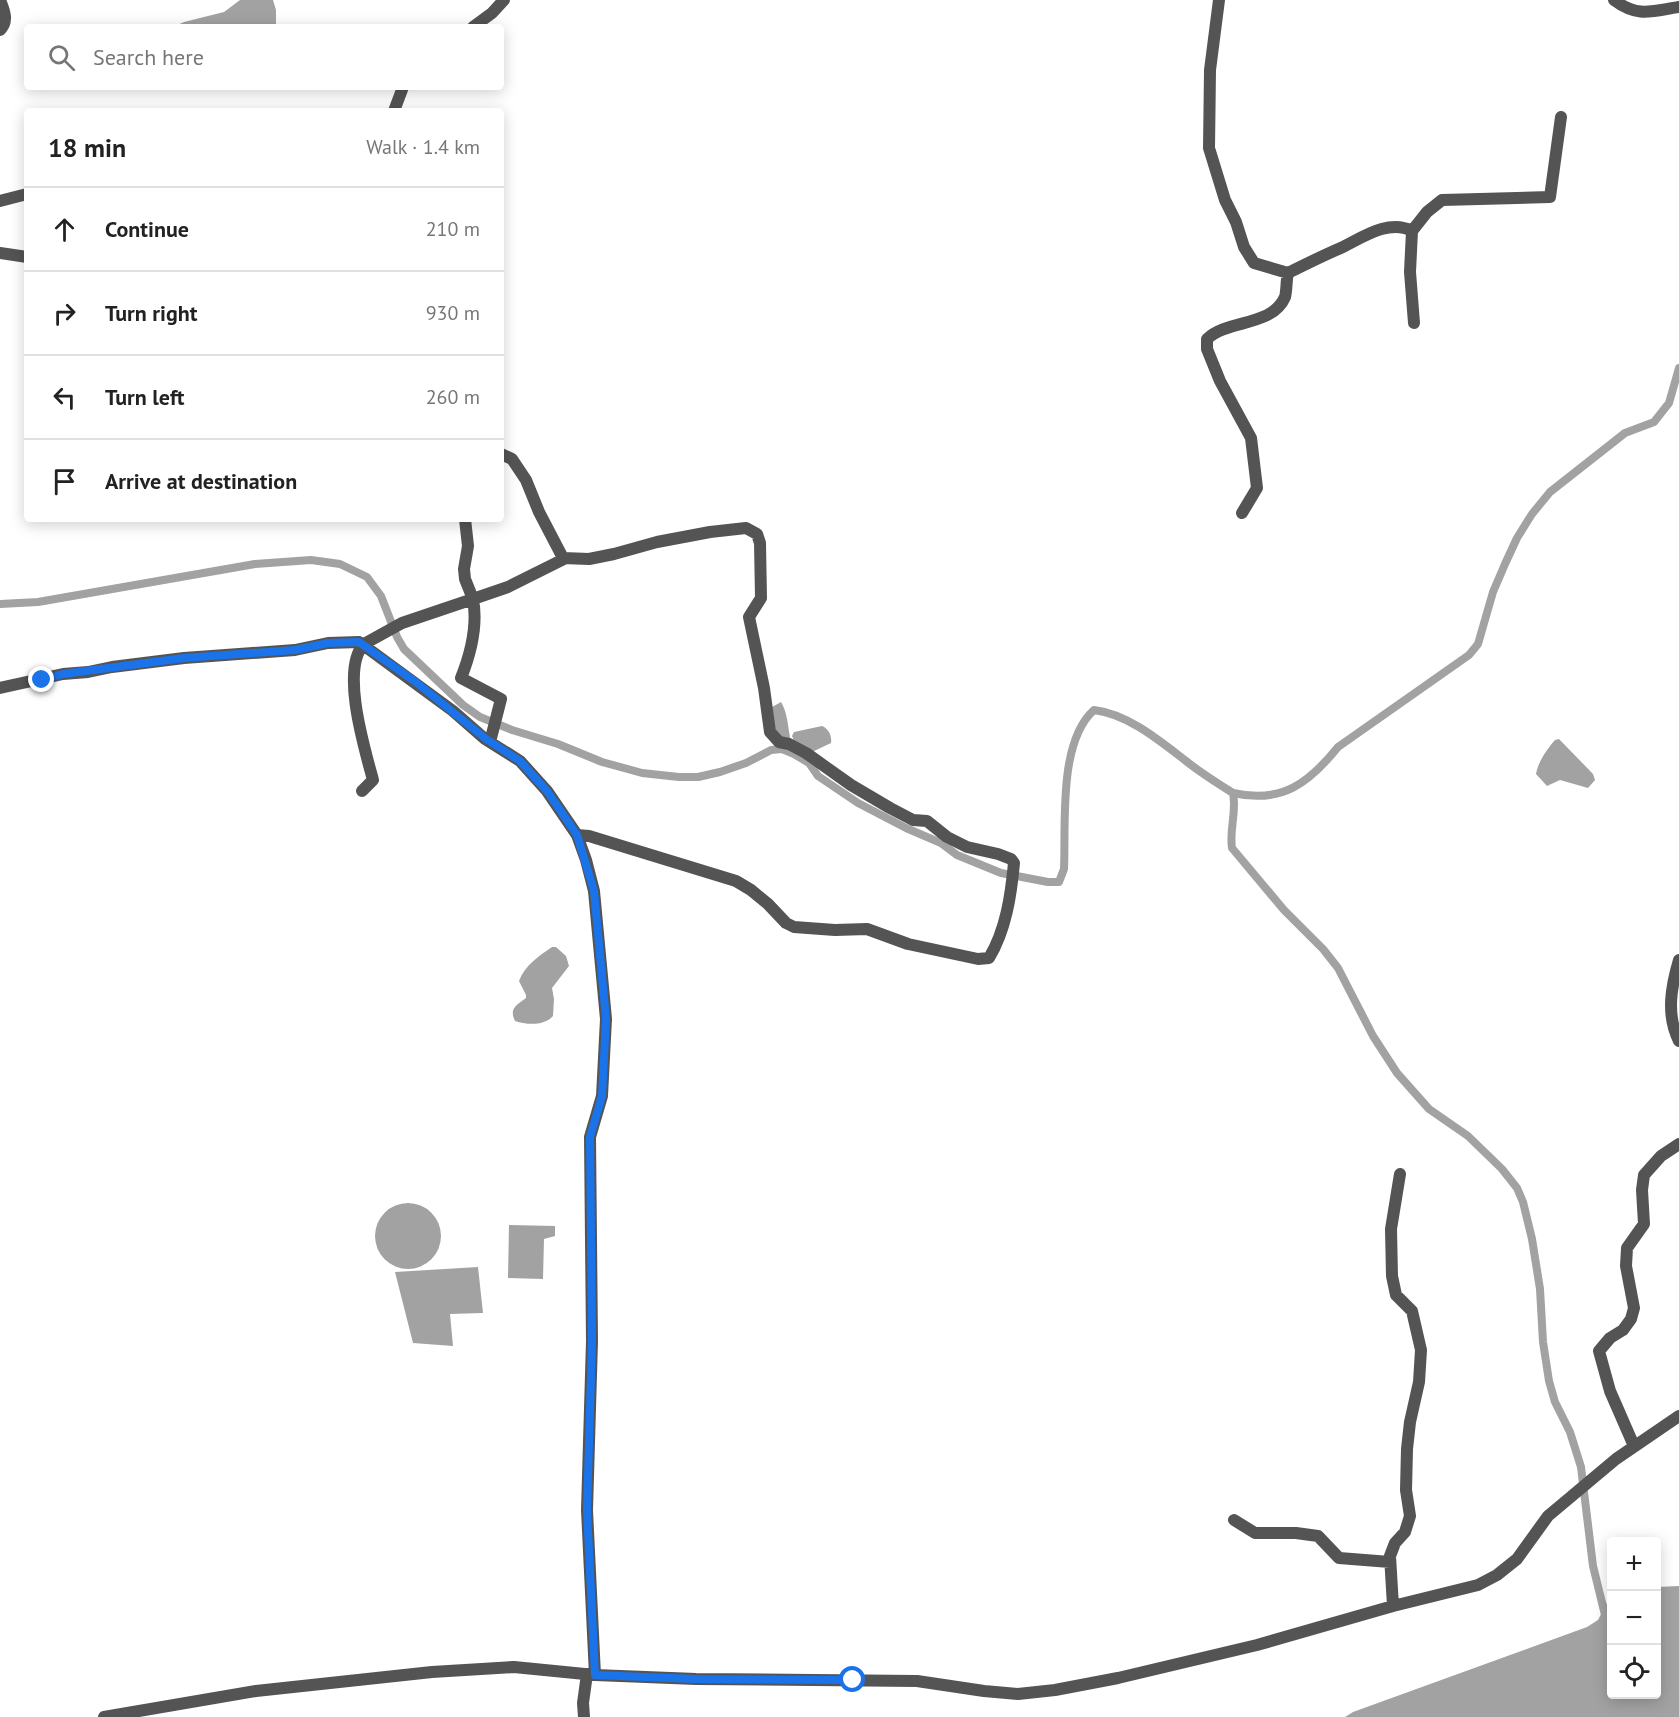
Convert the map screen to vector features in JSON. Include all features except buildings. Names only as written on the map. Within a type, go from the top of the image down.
[{"type":"street","points":[[0,0],[6,15],[0,30]]},
{"type":"street","points":[[477,24],[504,0]]},
{"type":"street","points":[[1219,0],[1209,70],[1209,148],[1225,200],[1236,222],[1244,247],[1254,263],[1288,273],[1373,231],[1393,227],[1412,231]]},
{"type":"street","points":[[1614,0],[1621,6],[1640,13],[1679,7]]},
{"type":"street","points":[[395,108],[402,90]]},
{"type":"street","points":[[1414,323],[1411,308],[1410,272],[1412,231],[1427,212],[1442,200],[1551,197],[1561,117]]},
{"type":"street","points":[[0,201],[24,195]]},
{"type":"street","points":[[0,253],[24,256]]},
{"type":"street","points":[[1242,513],[1257,488],[1251,438],[1220,381],[1207,349],[1208,339],[1216,331],[1269,315],[1285,297],[1288,273]]},
{"type":"street","points":[[504,455],[512,459],[526,480],[539,512],[563,558],[589,559],[710,532],[746,528],[757,534],[760,543],[761,598],[749,617],[764,688],[770,732],[779,742],[789,744],[806,753],[851,785],[890,808],[913,820],[927,821],[947,837],[967,847],[998,854],[1011,859],[1014,863],[1008,907],[997,945],[989,958],[978,959],[908,944],[867,929],[835,930],[794,927],[786,923],[751,890],[736,881],[606,841],[577,835]]},
{"type":"street","points":[[465,522],[468,546],[464,569],[465,579],[476,612],[471,654],[461,678],[501,699],[490,742]]},
{"type":"street","points":[[362,791],[373,780],[354,695],[354,664],[359,649],[402,622],[508,587],[566,558]]},
{"type":"street","points":[[0,688],[63,674],[184,658],[295,650],[328,643],[359,642],[453,711],[490,742],[520,761],[547,791],[577,835],[594,891],[606,1019],[602,1096],[590,1137],[592,1341],[587,1510],[591,1675],[583,1703],[584,1717]]},
{"type":"street","points":[[1679,960],[1670,993],[1672,1022],[1679,1041]]},
{"type":"street","points":[[1634,1446],[1610,1392],[1599,1352],[1610,1338],[1623,1330],[1631,1319],[1634,1308],[1626,1266],[1627,1248],[1644,1224],[1642,1190],[1644,1174],[1661,1156],[1679,1144]]},
{"type":"street","points":[[1393,1606],[1389,1562],[1395,1543],[1405,1532],[1410,1516],[1406,1490],[1407,1449],[1410,1422],[1419,1382],[1421,1350],[1412,1311],[1396,1295],[1392,1276],[1391,1229],[1400,1174]]},
{"type":"street","points":[[104,1717],[256,1691],[432,1672],[514,1667],[591,1675],[696,1679],[917,1681],[1018,1694],[1055,1690],[1118,1678],[1257,1645],[1393,1606],[1478,1585],[1497,1575],[1516,1559],[1548,1516],[1616,1459],[1679,1416]]},
{"type":"street","points":[[1234,1520],[1255,1533],[1296,1533],[1318,1536],[1339,1558],[1389,1562]]},
{"type":"shaded area","points":[[240,0],[273,0],[276,24],[180,24],[224,12]]},
{"type":"shaded area","points":[[781,702],[788,723],[790,737],[788,741],[776,737],[772,707]]},
{"type":"shaded area","points":[[822,726],[830,733],[831,743],[812,752],[794,741],[792,736],[794,732]]},
{"type":"shaded area","points":[[1559,739],[1593,774],[1595,780],[1588,788],[1560,780],[1547,786],[1536,774],[1546,752],[1555,740]]},
{"type":"shaded area","points":[[552,947],[556,947],[566,956],[569,966],[552,988],[553,1016],[545,1022],[535,1024],[515,1021],[513,1010],[526,998],[519,981],[522,975],[533,961]]},
{"type":"shaded area","points":[[408,1203],[420,1206],[431,1213],[438,1224],[441,1236],[438,1248],[431,1259],[420,1266],[408,1269],[396,1266],[385,1259],[378,1248],[375,1236],[378,1224],[385,1213],[396,1206]]},
{"type":"shaded area","points":[[509,1225],[555,1226],[555,1236],[544,1239],[543,1279],[508,1278]]},
{"type":"shaded area","points":[[478,1267],[483,1313],[450,1314],[453,1346],[413,1343],[395,1272]]},
{"type":"shaded area","points":[[1679,1586],[1679,1717],[1345,1717],[1353,1712],[1587,1627],[1598,1620],[1607,1603],[1607,1699],[1661,1699],[1661,1587]]},
{"type":"waterway","points":[[1233,793],[1266,796],[1293,788],[1316,771],[1338,747],[1469,655],[1478,644],[1493,592],[1505,564],[1532,514],[1550,492],[1625,433],[1654,422],[1669,403],[1679,368]]},
{"type":"waterway","points":[[0,604],[38,602],[255,564],[311,560],[340,564],[367,577],[381,596],[404,649],[463,705],[480,717],[602,762],[642,773],[679,777],[698,777],[720,772],[746,763],[771,750],[782,749],[809,763],[818,776],[858,803],[941,843],[957,855],[1001,873],[1048,882],[1059,882],[1064,869],[1066,785],[1074,742],[1082,724],[1094,710],[1119,717],[1143,730],[1197,770],[1233,793],[1232,848],[1284,910],[1323,949],[1338,968],[1373,1036],[1397,1073],[1429,1109],[1468,1136],[1502,1169],[1517,1188],[1523,1202],[1532,1239],[1540,1289],[1543,1342],[1549,1381],[1555,1402],[1570,1432],[1581,1467],[1593,1566],[1606,1619]]},
{"type":"route","points":[[42,680],[63,674],[184,658],[253,654],[295,650],[328,643],[359,642],[417,683],[486,739],[520,761],[547,791],[577,835],[586,860],[594,891],[606,1019],[602,1096],[590,1137],[589,1172],[592,1341],[587,1510],[595,1675],[696,1679],[853,1680]]}]
